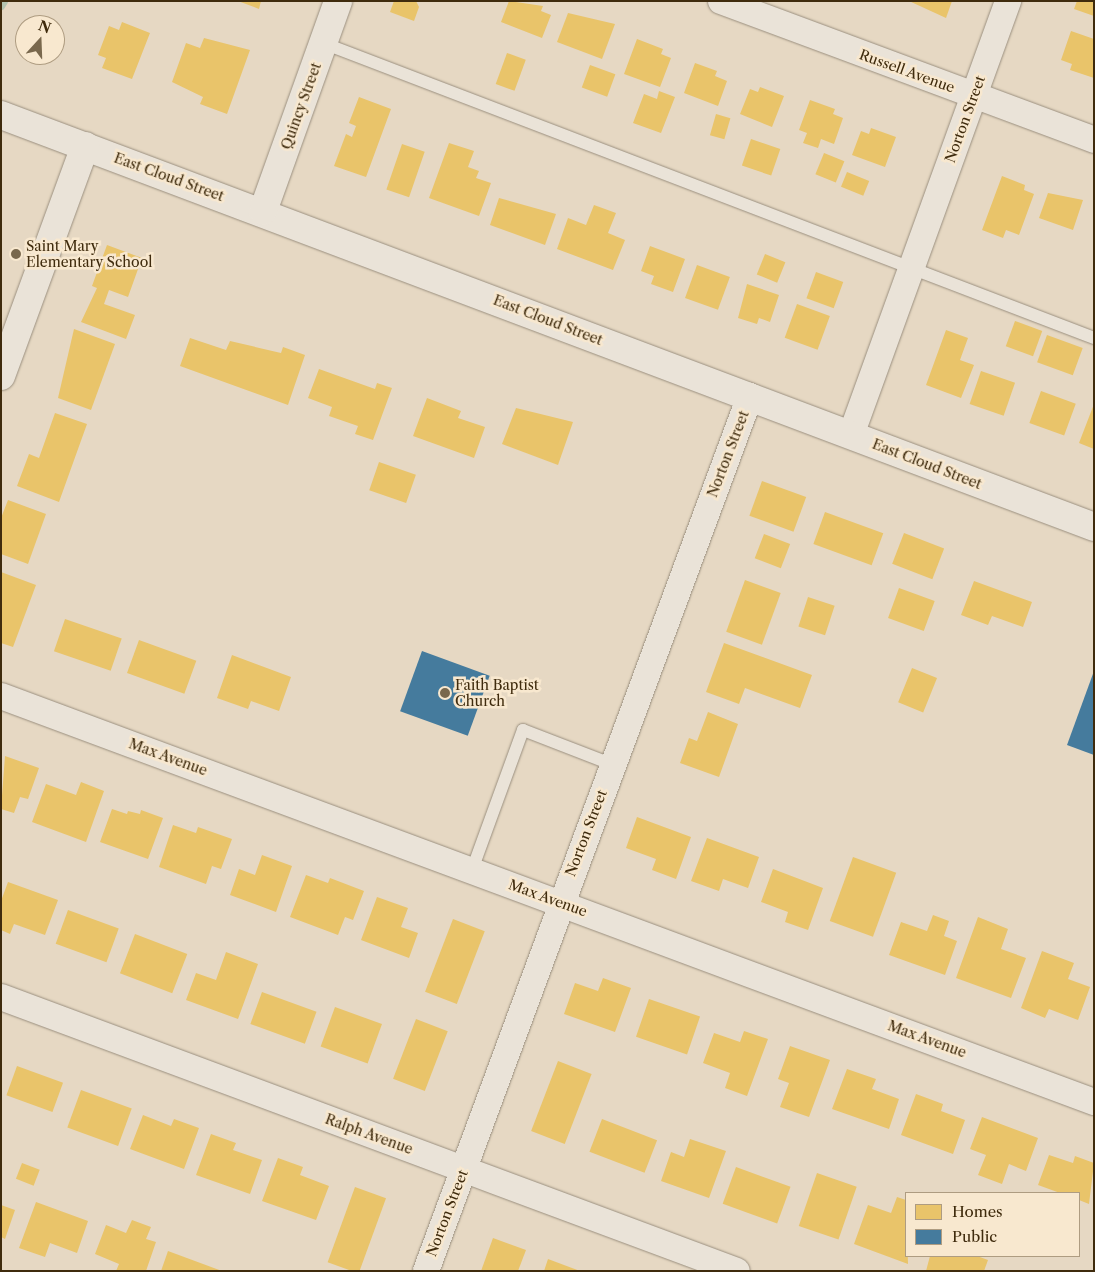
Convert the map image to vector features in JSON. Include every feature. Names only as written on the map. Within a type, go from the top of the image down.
[{"type":"main road","name":"Quincy Street","points":[[263,211],[338,1]]},
{"type":"main road","name":"East Cloud Street","points":[[1,115],[263,211],[1094,527]]},
{"type":"main road","points":[[1,376],[85,146]]},
{"type":"street","name":"Russell Avenue","points":[[721,1],[1094,140]]},
{"type":"street","name":"Norton Street","points":[[851,435],[1008,1]]},
{"type":"street","name":"Norton Street","points":[[426,1271],[560,902],[750,396]]},
{"type":"street","name":"Max Avenue","points":[[1,696],[560,902],[1094,1102]]},
{"type":"street","name":"Ralph Avenue","points":[[1,997],[737,1271]]},
{"type":"lane","points":[[323,43],[1094,338]]},
{"type":"lane","points":[[472,870],[524,730],[612,764]]},
{"type":"building: Homes","points":[[238,1],[261,1],[259,9]]},
{"type":"building: Homes","points":[[394,1],[416,1],[419,7],[414,21],[390,12]]},
{"type":"building: Homes","points":[[509,1],[543,6],[541,11],[551,15],[542,38],[501,22]]},
{"type":"building: Homes","points":[[909,1],[952,1],[946,18]]},
{"type":"building: Homes","points":[[1077,1],[1094,1],[1094,16],[1074,9]]},
{"type":"building: Homes","points":[[568,13],[615,24],[602,59],[557,42]]},
{"type":"building: Homes","points":[[122,22],[150,33],[132,79],[102,68],[106,58],[98,55],[109,26],[119,30]]},
{"type":"building: Homes","points":[[1071,31],[1094,39],[1094,78],[1070,70],[1072,64],[1061,60]]},
{"type":"building: Homes","points":[[204,38],[250,50],[227,114],[200,104],[203,97],[172,82],[186,43],[200,48]]},
{"type":"building: Homes","points":[[637,39],[663,49],[661,54],[671,58],[660,87],[624,74]]},
{"type":"building: Homes","points":[[507,53],[526,60],[515,91],[496,84]]},
{"type":"building: Homes","points":[[695,63],[717,71],[715,76],[727,81],[718,106],[684,93]]},
{"type":"building: Homes","points":[[590,65],[615,74],[607,97],[582,88]]},
{"type":"building: Homes","points":[[760,87],[784,96],[772,127],[740,114],[750,89],[758,92]]},
{"type":"building: Homes","points":[[659,91],[675,97],[661,133],[633,123],[644,94],[657,99]]},
{"type":"building: Homes","points":[[359,97],[391,109],[366,177],[334,166],[346,134],[352,137],[356,126],[349,123]]},
{"type":"building: Homes","points":[[810,100],[835,109],[833,114],[843,118],[834,144],[821,139],[818,148],[803,143],[807,133],[799,130]]},
{"type":"building: Homes","points":[[716,114],[730,118],[724,139],[710,135]]},
{"type":"building: Homes","points":[[871,128],[896,137],[885,167],[852,155],[861,131],[869,134]]},
{"type":"building: Homes","points":[[751,139],[780,149],[771,176],[742,165]]},
{"type":"building: Homes","points":[[449,143],[474,151],[468,167],[479,171],[476,178],[491,183],[479,216],[429,198]]},
{"type":"building: Homes","points":[[402,144],[425,152],[409,197],[386,189]]},
{"type":"building: Homes","points":[[824,153],[844,161],[836,183],[815,174]]},
{"type":"building: Homes","points":[[847,172],[869,181],[863,196],[841,187]]},
{"type":"building: Homes","points":[[1002,176],[1025,185],[1024,190],[1034,194],[1019,235],[1006,230],[1003,238],[982,230]]},
{"type":"building: Homes","points":[[1048,193],[1083,200],[1073,230],[1039,218]]},
{"type":"building: Homes","points":[[499,198],[556,214],[545,245],[490,225]]},
{"type":"building: Homes","points":[[594,205],[616,213],[608,233],[625,240],[613,270],[557,249],[568,218],[586,225]]},
{"type":"building: Homes","points":[[107,245],[142,258],[128,297],[109,290],[104,304],[135,315],[126,339],[81,322],[97,288],[92,286]]},
{"type":"building: Homes","points":[[650,246],[685,259],[673,292],[651,284],[654,276],[641,271]]},
{"type":"building: Homes","points":[[765,254],[785,262],[777,283],[757,274]]},
{"type":"building: Homes","points":[[697,265],[730,277],[718,310],[685,298]]},
{"type":"building: Homes","points":[[816,272],[843,282],[834,308],[806,298]]},
{"type":"building: Homes","points":[[747,284],[779,295],[770,322],[759,318],[757,324],[738,318]]},
{"type":"building: Homes","points":[[797,304],[830,316],[818,350],[785,338]]},
{"type":"building: Homes","points":[[1015,321],[1042,331],[1033,356],[1006,346]]},
{"type":"building: Homes","points":[[74,329],[115,344],[91,410],[58,398]]},
{"type":"building: Homes","points":[[946,330],[968,338],[960,360],[974,365],[961,398],[926,385]]},
{"type":"building: Homes","points":[[1047,335],[1083,348],[1073,375],[1037,362]]},
{"type":"building: Homes","points":[[190,338],[226,350],[230,341],[281,353],[283,347],[305,355],[288,405],[180,366]]},
{"type":"building: Homes","points":[[319,369],[375,389],[377,383],[392,388],[373,440],[355,434],[358,426],[329,416],[332,407],[308,398]]},
{"type":"building: Homes","points":[[981,371],[1015,383],[1004,416],[970,404]]},
{"type":"building: Homes","points":[[1041,391],[1076,404],[1064,436],[1029,423]]},
{"type":"building: Homes","points":[[427,398],[461,411],[458,418],[485,427],[474,458],[413,436]]},
{"type":"building: Homes","points":[[1094,404],[1094,449],[1079,443]]},
{"type":"building: Homes","points":[[516,408],[573,422],[558,465],[502,444]]},
{"type":"building: Homes","points":[[55,413],[87,424],[59,502],[17,486],[29,454],[39,458]]},
{"type":"building: Homes","points":[[379,462],[416,475],[406,503],[369,490]]},
{"type":"building: Homes","points":[[762,481],[806,497],[794,532],[749,516]]},
{"type":"building: Homes","points":[[8,500],[46,514],[28,564],[1,554],[1,518]]},
{"type":"building: Homes","points":[[825,512],[883,533],[872,565],[813,544]]},
{"type":"building: Homes","points":[[904,533],[944,548],[932,579],[892,564]]},
{"type":"building: Homes","points":[[764,534],[790,544],[781,568],[755,558]]},
{"type":"building: Homes","points":[[1,572],[36,585],[13,647],[1,643]]},
{"type":"building: Homes","points":[[745,580],[781,593],[762,645],[726,632]]},
{"type":"building: Homes","points":[[974,581],[1032,602],[1023,627],[992,616],[988,625],[961,615]]},
{"type":"building: Homes","points":[[899,588],[935,601],[924,631],[888,618]]},
{"type":"building: Homes","points":[[808,597],[835,606],[825,635],[798,626]]},
{"type":"building: Homes","points":[[65,619],[122,639],[111,671],[54,651]]},
{"type":"building: Homes","points":[[139,640],[196,661],[184,694],[127,673]]},
{"type":"building: Homes","points":[[724,643],[812,675],[800,708],[745,688],[739,704],[706,692]]},
{"type":"building: Homes","points":[[232,655],[291,677],[279,711],[251,701],[248,709],[217,698]]},
{"type":"building: Homes","points":[[912,668],[937,678],[923,712],[898,702]]},
{"type":"building: Homes","points":[[708,712],[738,724],[719,777],[680,763],[689,738],[697,741]]},
{"type":"building: Homes","points":[[5,756],[39,768],[28,799],[20,797],[14,813],[1,809]]},
{"type":"building: Homes","points":[[81,782],[104,791],[86,842],[32,822],[46,784],[76,795]]},
{"type":"building: Homes","points":[[112,809],[127,814],[128,811],[140,814],[141,810],[163,818],[148,859],[100,842]]},
{"type":"building: Homes","points":[[637,817],[691,837],[676,879],[652,870],[656,859],[626,848]]},
{"type":"building: Homes","points":[[173,825],[196,833],[198,827],[232,839],[221,869],[212,866],[206,884],[159,867]]},
{"type":"building: Homes","points":[[707,838],[759,857],[748,888],[723,879],[719,891],[691,881]]},
{"type":"building: Homes","points":[[262,855],[292,866],[276,912],[230,895],[239,869],[255,875]]},
{"type":"building: Homes","points":[[853,857],[896,873],[873,937],[830,921]]},
{"type":"building: Homes","points":[[773,869],[823,888],[808,930],[785,922],[788,912],[761,902]]},
{"type":"building: Homes","points":[[306,875],[328,883],[330,878],[364,891],[353,920],[345,917],[338,935],[290,917]]},
{"type":"building: Homes","points":[[8,882],[58,900],[45,935],[14,924],[10,934],[1,930],[1,901]]},
{"type":"building: Homes","points":[[377,897],[408,908],[401,927],[418,933],[409,958],[361,940]]},
{"type":"building: Homes","points":[[68,910],[119,928],[106,962],[56,944]]},
{"type":"building: Homes","points":[[933,915],[949,921],[944,936],[957,941],[945,975],[889,955],[901,922],[927,931]]},
{"type":"building: Homes","points":[[978,917],[1008,929],[1001,949],[1026,958],[1011,998],[956,978]]},
{"type":"building: Homes","points":[[453,919],[485,931],[457,1004],[425,992]]},
{"type":"building: Homes","points":[[135,934],[187,954],[172,993],[120,973]]},
{"type":"building: Homes","points":[[1042,951],[1074,963],[1068,979],[1090,987],[1078,1020],[1049,1009],[1045,1018],[1021,1008]]},
{"type":"building: Homes","points":[[226,952],[258,964],[238,1019],[186,1000],[196,973],[216,980]]},
{"type":"building: Homes","points":[[603,978],[631,988],[615,1032],[564,1014],[575,983],[598,991]]},
{"type":"building: Homes","points":[[262,992],[317,1012],[305,1044],[250,1024]]},
{"type":"building: Homes","points":[[649,999],[700,1017],[687,1054],[636,1037]]},
{"type":"building: Homes","points":[[335,1007],[382,1024],[368,1064],[321,1046]]},
{"type":"building: Homes","points":[[416,1019],[448,1031],[425,1091],[393,1079]]},
{"type":"building: Homes","points":[[744,1031],[768,1039],[747,1096],[725,1088],[730,1073],[703,1063],[714,1033],[740,1042]]},
{"type":"building: Homes","points":[[790,1046],[830,1060],[809,1117],[780,1107],[789,1083],[778,1079]]},
{"type":"building: Homes","points":[[558,1061],[592,1074],[565,1144],[531,1131]]},
{"type":"building: Homes","points":[[17,1066],[63,1083],[52,1112],[6,1095]]},
{"type":"building: Homes","points":[[847,1069],[876,1079],[872,1089],[899,1099],[889,1129],[832,1109]]},
{"type":"building: Homes","points":[[81,1090],[132,1108],[118,1146],[67,1128]]},
{"type":"building: Homes","points":[[916,1094],[943,1104],[941,1111],[965,1120],[953,1154],[901,1135]]},
{"type":"building: Homes","points":[[143,1115],[171,1126],[174,1119],[199,1128],[184,1169],[130,1149]]},
{"type":"building: Homes","points":[[982,1117],[1038,1138],[1026,1171],[1009,1164],[1002,1184],[978,1175],[986,1155],[970,1149]]},
{"type":"building: Homes","points":[[602,1119],[657,1140],[645,1173],[589,1152]]},
{"type":"building: Homes","points":[[211,1134],[236,1143],[233,1150],[262,1160],[250,1194],[196,1175]]},
{"type":"building: Homes","points":[[690,1139],[726,1151],[709,1198],[661,1181],[671,1152],[684,1157]]},
{"type":"building: Homes","points":[[1049,1155],[1073,1163],[1075,1156],[1094,1163],[1089,1204],[1080,1200],[1080,1192],[1057,1192],[1038,1185]]},
{"type":"building: Homes","points":[[278,1158],[303,1167],[300,1175],[329,1186],[316,1220],[262,1201]]},
{"type":"building: Homes","points":[[22,1163],[40,1170],[34,1186],[16,1179]]},
{"type":"building: Homes","points":[[736,1167],[791,1187],[777,1223],[723,1204]]},
{"type":"building: Homes","points":[[817,1173],[857,1187],[838,1240],[799,1226]]},
{"type":"building: Homes","points":[[355,1187],[386,1198],[360,1271],[352,1271],[328,1262]]},
{"type":"building: Homes","points":[[897,1197],[905,1200],[905,1257],[908,1257],[908,1264],[854,1244],[868,1205],[891,1213]]},
{"type":"building: Homes","points":[[36,1202],[88,1221],[77,1253],[50,1243],[45,1257],[19,1248]]},
{"type":"building: Homes","points":[[1,1205],[15,1210],[5,1239],[1,1237]]},
{"type":"building: Homes","points":[[132,1220],[151,1227],[146,1239],[156,1242],[146,1271],[116,1271],[119,1264],[95,1254],[106,1225],[126,1233]]},
{"type":"building: Homes","points":[[493,1238],[526,1250],[518,1271],[481,1271]]},
{"type":"building: Homes","points":[[168,1251],[222,1271],[161,1271]]},
{"type":"building: Homes","points":[[930,1257],[980,1257],[988,1260],[984,1271],[926,1271]]},
{"type":"building: Homes","points":[[548,1259],[580,1271],[544,1271]]},
{"type":"building: Public","name":"Faith Baptist Church","points":[[422,651],[490,676],[468,736],[400,711]]},
{"type":"building: Public","points":[[1094,671],[1094,755],[1067,745]]},
{"type":"waterway","points":[[1,6],[4,1]]},
{"type":"place","name":"Saint Mary Elementary School","points":[[16,254]]},
{"type":"place","name":"Faith Baptist Church","points":[[445,693]]}]
